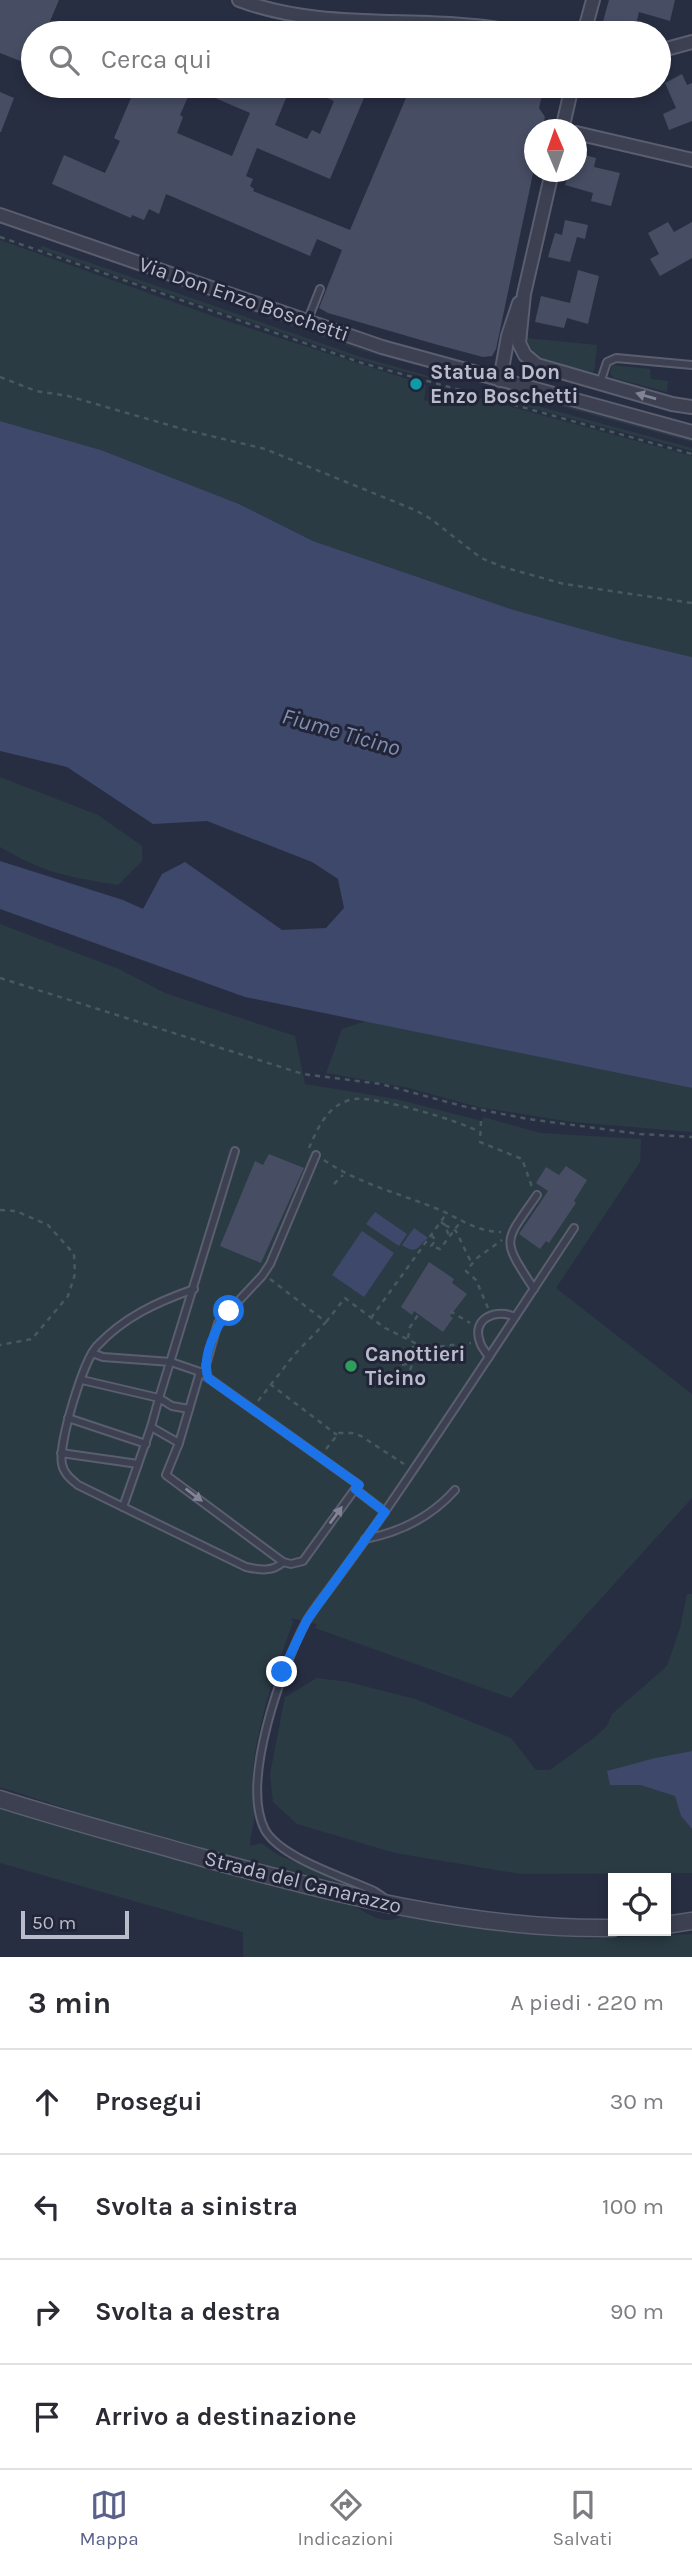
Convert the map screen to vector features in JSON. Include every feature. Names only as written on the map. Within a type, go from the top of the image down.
[{"type":"street","points":[[239,0],[272,11],[313,18],[371,21]]},
{"type":"street","points":[[587,21],[593,0]]},
{"type":"street","points":[[671,48],[692,42]]},
{"type":"street","points":[[564,119],[569,98]]},
{"type":"street","points":[[587,136],[692,160]]},
{"type":"street","points":[[550,182],[524,294],[519,343],[525,355],[537,365],[672,404],[692,407]]},
{"type":"street","name":"Via Don Enzo Boschetti","points":[[0,215],[307,322],[493,383],[692,432]]},
{"type":"street","points":[[493,383],[514,314],[524,294]]},
{"type":"street","name":"Strada del Canarazzo","points":[[0,1799],[319,1890],[396,1906],[560,1927],[608,1928]]},
{"type":"street","points":[[671,1924],[692,1921]]},
{"type":"lane","points":[[307,322],[320,289]]},
{"type":"lane","points":[[600,383],[607,362],[616,358],[692,365]]},
{"type":"lane","points":[[123,1507],[146,1444],[235,1151]]},
{"type":"lane","points":[[208,1378],[206,1365],[218,1323],[264,1273],[316,1155]]},
{"type":"lane","points":[[534,1289],[510,1247],[511,1233],[537,1195]]},
{"type":"lane","points":[[396,1906],[374,1891],[285,1852],[271,1838],[259,1811],[257,1789],[267,1726],[282,1672],[307,1620],[385,1512],[574,1228]]},
{"type":"lane","points":[[194,1289],[137,1312],[97,1346],[68,1418],[61,1453],[63,1470],[69,1478],[123,1507],[246,1567],[270,1570],[283,1562]]},
{"type":"lane","points":[[489,1357],[480,1342],[480,1325],[490,1314],[498,1312],[515,1317]]},
{"type":"lane","points":[[92,1353],[103,1357],[171,1362],[200,1373],[319,1457],[385,1512]]},
{"type":"lane","points":[[200,1373],[179,1443],[166,1475],[283,1562],[291,1564],[303,1561],[357,1487]]},
{"type":"lane","points":[[82,1380],[159,1398],[172,1406],[189,1409]]},
{"type":"lane","points":[[68,1418],[146,1444]]},
{"type":"lane","points":[[151,1427],[179,1443]]},
{"type":"lane","points":[[61,1453],[138,1464]]},
{"type":"lane","points":[[365,1539],[384,1535],[426,1517],[455,1490]]},
{"type":"path","points":[[0,237],[340,356],[692,454]]},
{"type":"path","points":[[36,249],[38,242]]},
{"type":"path","points":[[435,384],[438,376]]},
{"type":"path","points":[[0,377],[36,391],[68,396],[186,430],[265,449],[415,510],[431,519],[481,558],[503,567],[564,584],[692,603]]},
{"type":"path","points":[[488,398],[493,383]]},
{"type":"path","points":[[0,978],[303,1074],[381,1084],[462,1106],[528,1119],[640,1134],[692,1137]]},
{"type":"path","points":[[479,1132],[470,1126],[428,1113],[356,1098],[334,1108],[319,1126],[309,1149],[343,1174],[447,1213],[478,1229],[511,1233]]},
{"type":"path","points":[[481,1121],[480,1142],[522,1159],[537,1195]]},
{"type":"path","points":[[334,1184],[343,1174]]},
{"type":"path","points":[[0,1210],[16,1211],[48,1225],[74,1254],[75,1274],[68,1296],[32,1339],[0,1345]]},
{"type":"path","points":[[371,1318],[447,1213]]},
{"type":"path","points":[[431,1235],[436,1240],[431,1246],[436,1249],[443,1248],[462,1220]]},
{"type":"path","points":[[440,1222],[456,1231],[472,1264]]},
{"type":"path","points":[[444,1225],[450,1239]]},
{"type":"path","points":[[490,1314],[476,1280],[466,1271],[489,1248],[511,1233]]},
{"type":"path","points":[[264,1273],[326,1322]]},
{"type":"path","points":[[252,1409],[270,1384],[345,1298],[385,1328],[425,1348],[480,1342]]},
{"type":"path","points":[[450,1311],[458,1318],[480,1325]]},
{"type":"path","points":[[408,1338],[410,1326],[420,1312]]},
{"type":"path","points":[[402,1365],[410,1362],[413,1356],[413,1341]]},
{"type":"path","points":[[410,1370],[410,1364],[425,1348]]},
{"type":"path","points":[[270,1384],[337,1435]]},
{"type":"path","points":[[319,1457],[337,1435],[352,1433],[361,1436],[413,1470]]},
{"type":"shaded area","points":[[45,239],[361,349],[425,368],[360,350]]},
{"type":"shaded area","points":[[0,240],[224,320],[426,385],[424,400],[440,404],[446,389],[692,456],[692,657],[514,610],[313,541],[239,504],[101,450],[0,421]]},
{"type":"shaded area","points":[[42,246],[428,378],[360,360],[40,249]]},
{"type":"shaded area","points":[[526,338],[597,345],[594,372],[545,359],[530,347]]},
{"type":"shaded area","points":[[612,365],[650,369],[651,379],[668,381],[667,392],[614,378],[610,374]]},
{"type":"shaded area","points":[[494,388],[692,440],[692,442]]},
{"type":"shaded area","points":[[493,394],[692,448],[692,451],[494,398],[491,396]]},
{"type":"shaded area","points":[[0,777],[98,815],[142,846],[142,861],[118,885],[57,873],[30,863],[0,847]]},
{"type":"shaded area","name":"Canottieri Ticino","points":[[0,924],[119,969],[165,993],[295,1036],[305,1084],[396,1099],[482,1121],[483,1117],[541,1133],[641,1139],[640,1162],[556,1288],[692,1394],[692,1498],[511,1698],[315,1628],[317,1624],[291,1618],[293,1622],[270,1689],[257,1741],[253,1767],[254,1819],[251,1846],[261,1843],[278,1855],[366,1890],[371,1896],[177,1845],[0,1787]]},
{"type":"shaded area","points":[[366,1021],[692,1088],[692,1132],[572,1122],[478,1107],[409,1088],[326,1073],[342,1029]]},
{"type":"shaded area","points":[[687,1594],[692,1594],[692,1751],[655,1758],[610,1785],[640,1785],[676,1796],[681,1816],[692,1829],[692,1873],[521,1874],[395,1853],[297,1824],[273,1802],[270,1774],[285,1697],[317,1678],[348,1682],[415,1699],[511,1738],[536,1770],[550,1770],[595,1737],[607,1726],[612,1714],[667,1666],[680,1628]]},
{"type":"shaded area","points":[[0,1808],[356,1907],[384,1920],[402,1916],[588,1939],[692,1934],[692,1957],[243,1957],[243,1932],[0,1863]]},
{"type":"water","name":"Fiume Ticino","points":[[0,421],[101,450],[239,504],[313,541],[514,610],[692,657],[692,1088],[245,997],[0,909],[0,861],[123,900],[143,909],[162,874],[185,862],[282,930],[326,928],[344,908],[338,879],[312,862],[207,821],[153,824],[67,767],[0,751]]},
{"type":"water","points":[[375,1212],[407,1234],[399,1246],[366,1224]]},
{"type":"water","points":[[414,1228],[428,1238],[417,1249],[411,1250],[402,1245]]},
{"type":"water","points":[[362,1231],[394,1253],[364,1297],[332,1275]]},
{"type":"water","points":[[692,1751],[692,1829],[681,1816],[675,1796],[640,1785],[610,1785],[607,1771]]},
{"type":"building","points":[[0,0],[59,0],[50,21],[21,21],[21,61],[0,53]]},
{"type":"building","points":[[609,0],[675,0],[670,21],[639,12],[637,21],[603,21]]},
{"type":"building","points":[[682,74],[687,85],[692,83],[692,121],[669,130],[663,114],[676,108],[671,97],[671,80]]},
{"type":"building","points":[[0,92],[14,98],[1,132],[0,132]]},
{"type":"building","points":[[131,98],[188,98],[180,115],[183,117],[177,133],[232,156],[250,113],[215,98],[286,98],[275,125],[307,139],[312,130],[320,134],[334,101],[327,98],[364,98],[330,179],[257,148],[246,176],[253,179],[250,186],[253,191],[350,230],[406,98],[541,98],[539,108],[545,117],[524,119],[524,182],[531,182],[496,349],[492,356],[483,357],[438,345],[328,313],[319,308],[342,250],[317,239],[310,256],[166,194],[159,214],[149,209],[144,220],[132,215],[131,218],[52,184],[64,155],[105,173],[120,141],[114,138]]},
{"type":"building","points":[[587,156],[596,158],[594,167],[620,173],[611,206],[591,201],[593,193],[565,185],[566,182],[587,182]]},
{"type":"building","points":[[565,220],[588,225],[585,239],[577,237],[570,262],[548,257],[555,233],[562,235]]},
{"type":"building","points":[[668,222],[674,232],[692,222],[692,258],[660,276],[650,259],[659,254],[648,233]]},
{"type":"building","points":[[578,270],[599,276],[588,324],[567,318],[564,328],[535,322],[541,296],[570,303]]},
{"type":"building","points":[[269,1154],[304,1168],[261,1263],[220,1246],[255,1161],[263,1165]]},
{"type":"building","points":[[566,1166],[587,1180],[574,1201],[576,1203],[549,1243],[546,1241],[540,1249],[519,1234],[548,1191],[536,1183],[546,1167],[559,1175]]},
{"type":"building","points":[[429,1262],[454,1279],[452,1283],[467,1294],[450,1316],[453,1318],[443,1332],[414,1311],[412,1315],[401,1307]]},
{"type":"place","name":"Statua a Don Enzo Boschetti","points":[[416,384]]},
{"type":"place","name":"Canottieri Ticino","points":[[351,1366]]},
{"type":"route","points":[[229,1311],[218,1323],[209,1350],[205,1371],[208,1378],[359,1485],[355,1489],[385,1512],[307,1620],[282,1672]]}]
